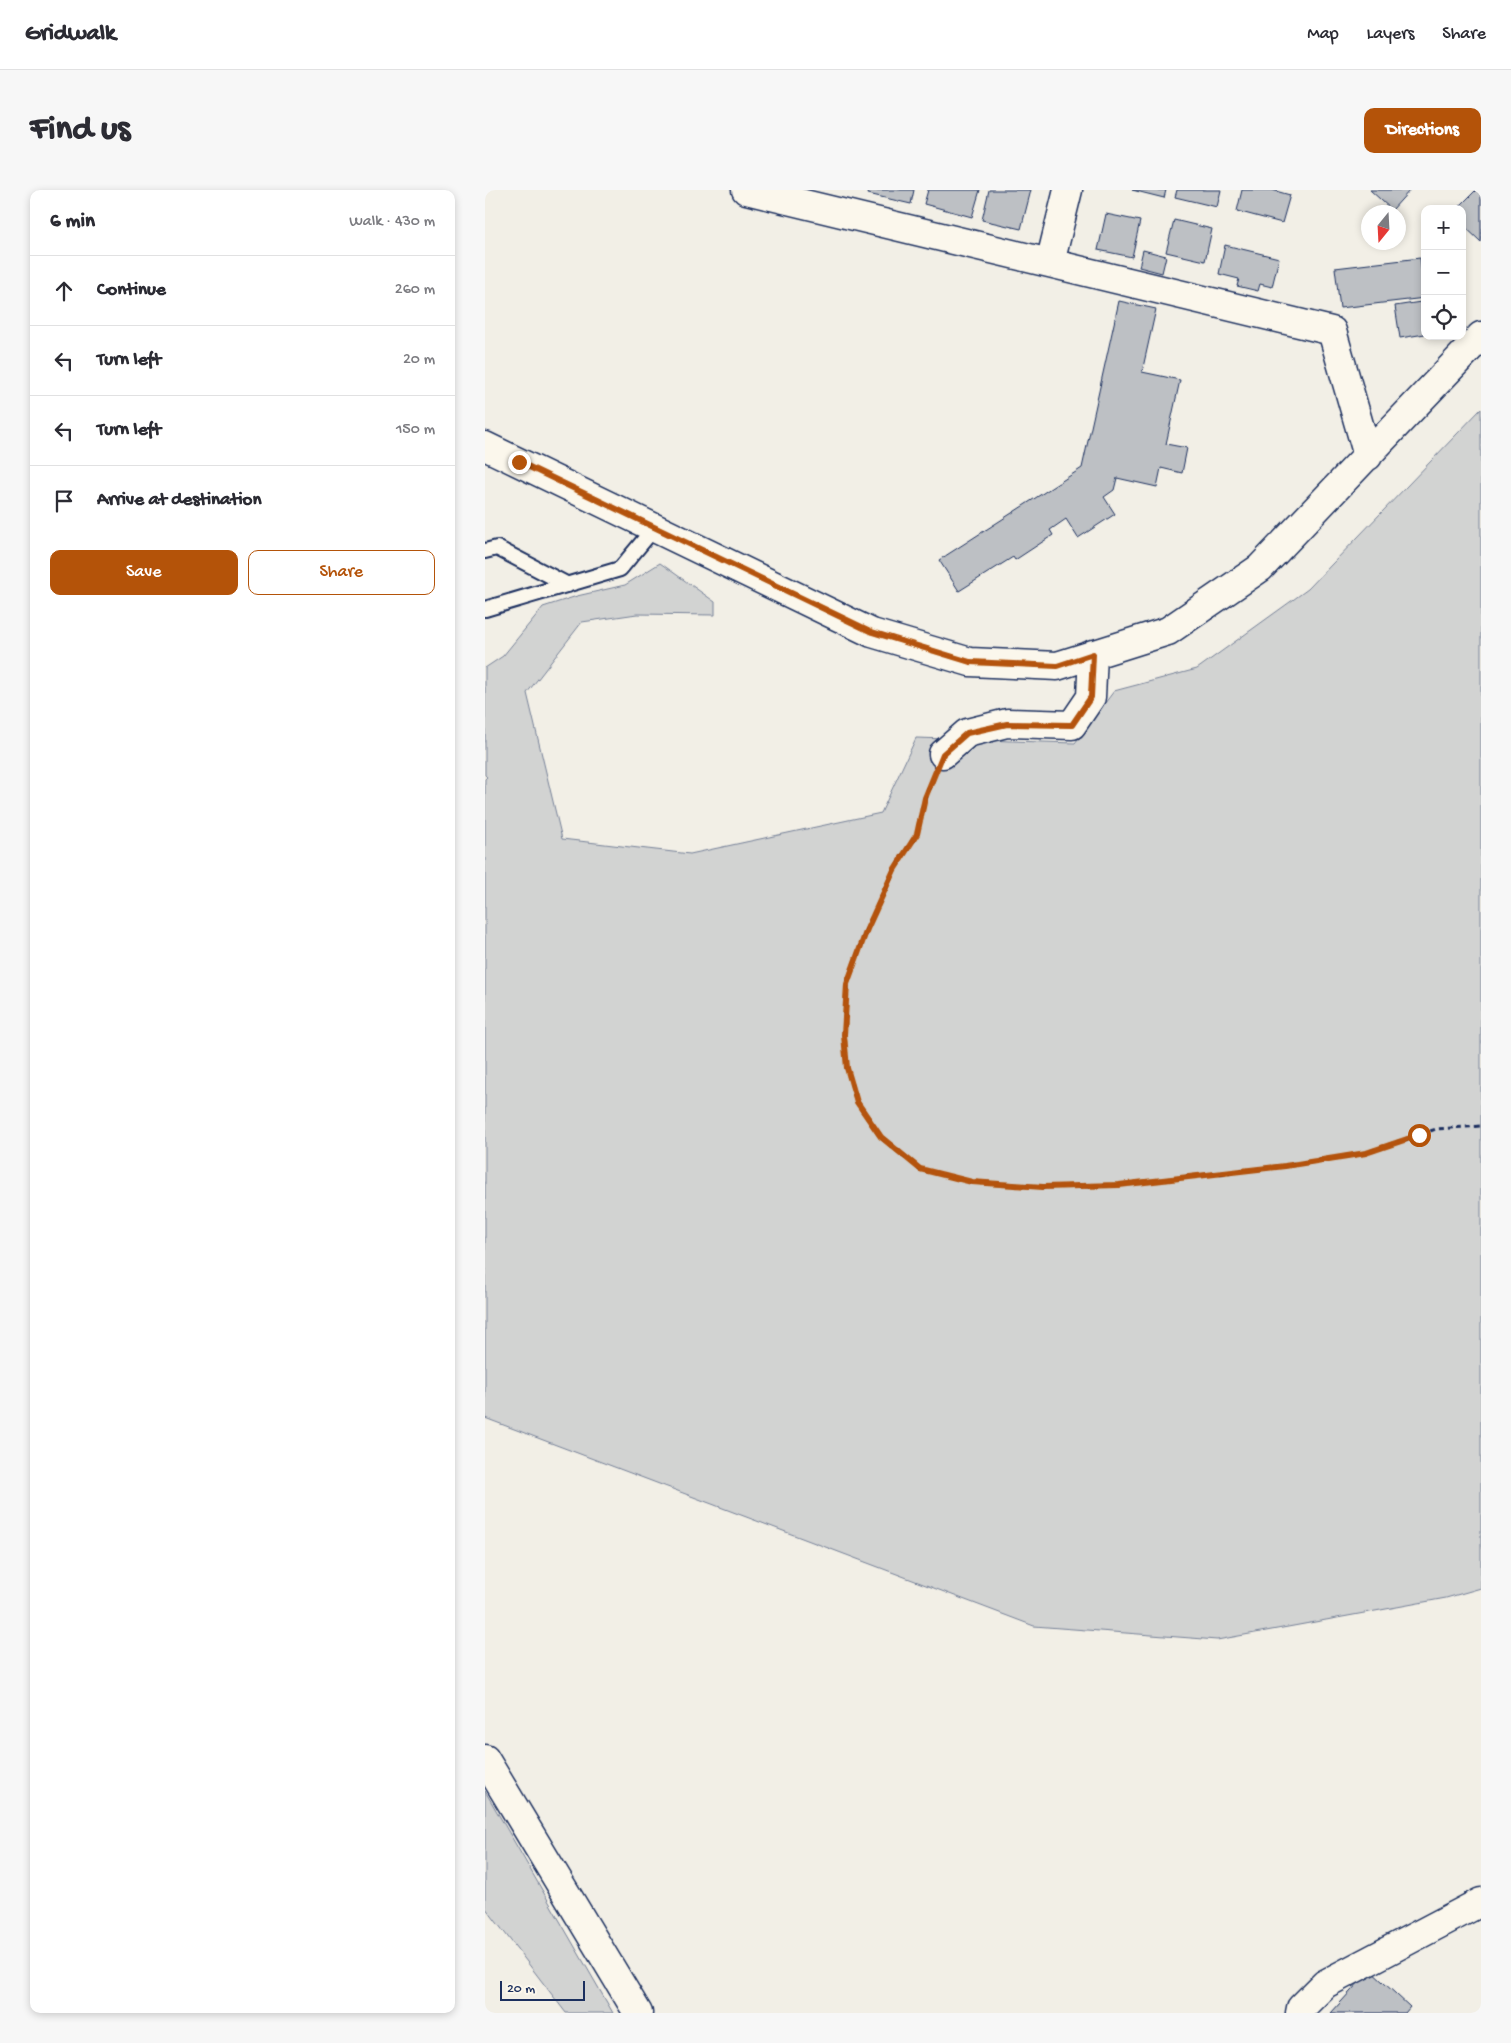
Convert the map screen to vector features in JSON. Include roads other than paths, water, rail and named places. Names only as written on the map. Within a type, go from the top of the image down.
[{"type":"street","points":[[746,190],[1332,331],[1368,456]]},
{"type":"street","points":[[1050,262],[1068,190]]},
{"type":"street","points":[[485,446],[872,632],[970,662],[1057,666],[1168,631],[1260,568],[1481,336]]},
{"type":"street","points":[[943,754],[967,733],[1007,724],[1072,725],[1091,697],[1093,654]]},
{"type":"street","points":[[485,1759],[638,2013]]},
{"type":"street","points":[[1300,2013],[1301,2008],[1325,1984],[1481,1902]]},
{"type":"lane","points":[[485,609],[620,569],[655,527]]},
{"type":"lane","points":[[485,551],[497,548],[568,585]]}]
